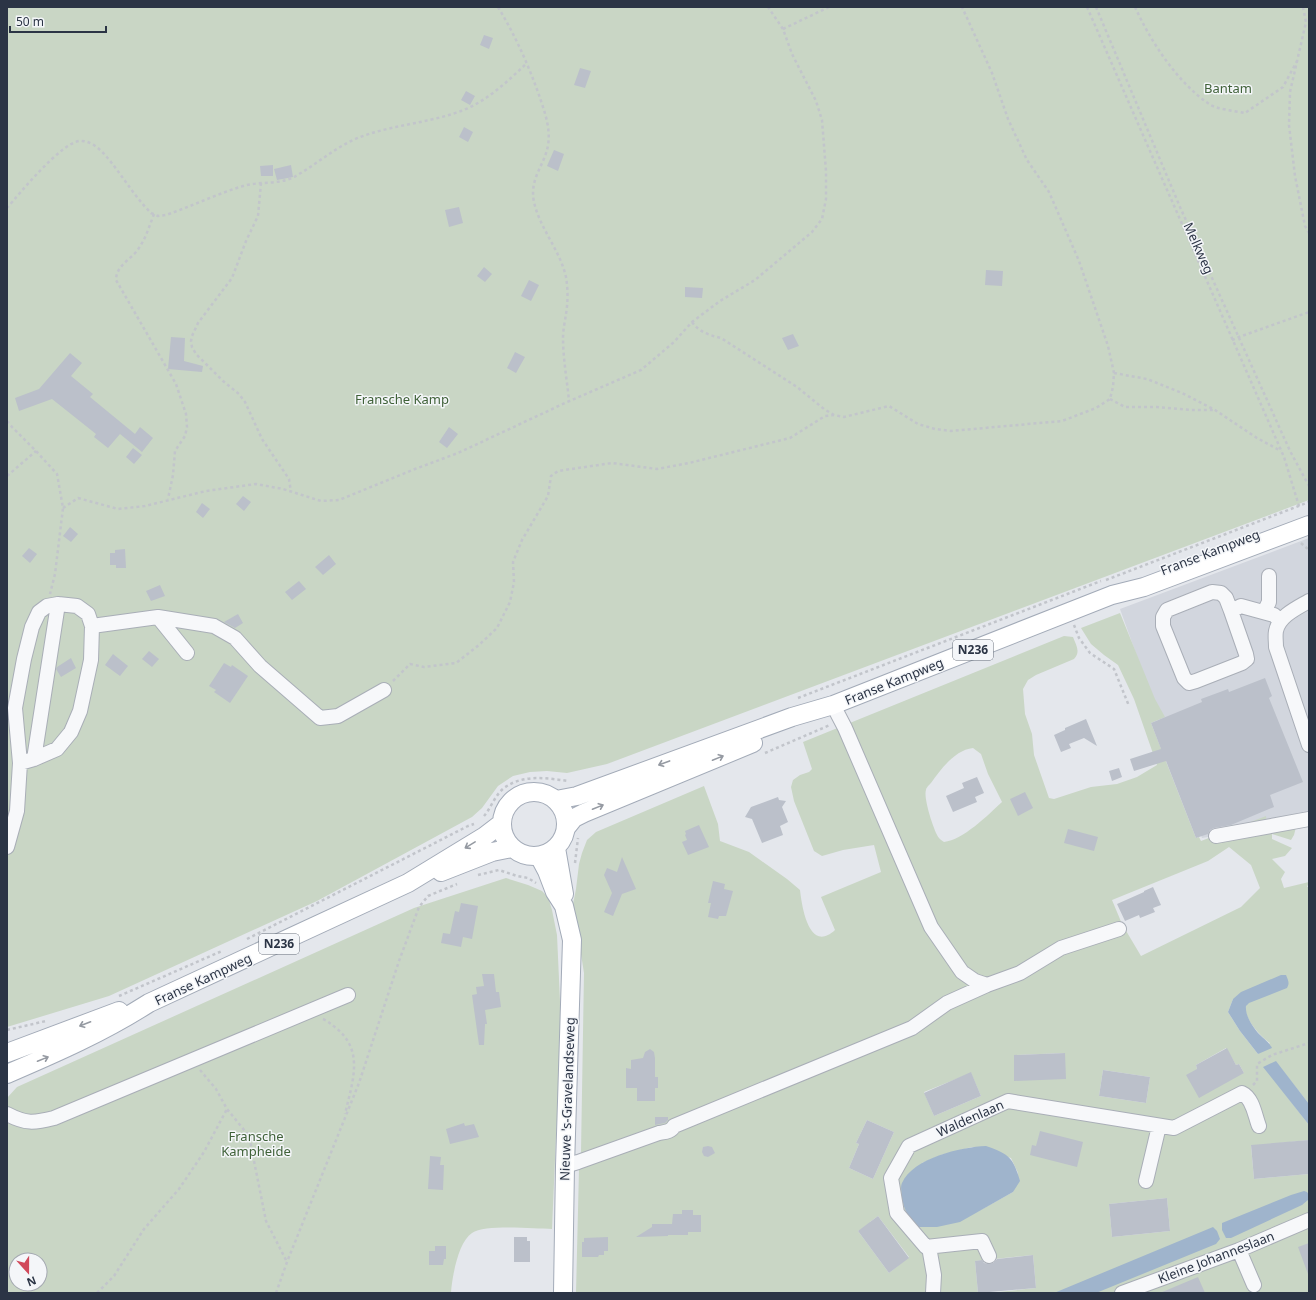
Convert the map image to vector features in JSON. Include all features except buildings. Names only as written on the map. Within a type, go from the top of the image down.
[{"type":"main road","name":"Franse Kampweg","points":[[572,831],[574,818],[584,813],[797,725],[837,713],[1112,595],[1141,579],[1304,509]]},
{"type":"main road","name":"Franse Kampweg","points":[[1112,595],[1144,587],[1309,525]]},
{"type":"main road","name":"Franse Kampweg","points":[[556,800],[576,796],[792,717],[837,713]]},
{"type":"main road","points":[[556,848],[551,852],[539,856],[530,856],[519,853],[512,848],[504,837],[502,817],[512,800],[520,794],[530,792],[540,792],[550,795],[564,810],[572,831]]},
{"type":"main road","name":"Franse Kampweg","points":[[7,1074],[54,1055],[112,1026],[149,1003],[408,883],[485,836],[502,823]]},
{"type":"main road","name":"N236","points":[[556,848],[560,844],[565,833],[572,831]]},
{"type":"main road","name":"Franse Kampweg","points":[[408,883],[445,871],[492,852],[512,848]]},
{"type":"main road","name":"Nieuwe 's-Gravelandseweg","points":[[556,848],[564,890],[564,906],[572,940],[565,1166],[563,1293]]},
{"type":"main road","name":"Nieuwe 's-Gravelandseweg","points":[[539,856],[547,871],[555,892],[564,906]]},
{"type":"main road","name":"Franse Kampweg","points":[[7,1053],[116,1012],[149,1003]]},
{"type":"street","points":[[1264,612],[1269,602],[1269,576]]},
{"type":"street","points":[[1212,592],[1221,593],[1226,598],[1231,611],[1247,659],[1235,666],[1188,683],[1184,678],[1163,626],[1163,618],[1167,610],[1212,592]]},
{"type":"street","points":[[1309,602],[1297,608],[1280,621],[1276,630],[1276,647],[1309,745]]},
{"type":"street","points":[[7,847],[17,811],[27,761],[52,605]]},
{"type":"street","points":[[52,605],[77,606],[88,614],[92,626],[91,660],[80,711],[71,732],[57,749],[27,761],[15,708],[19,682],[32,627],[39,612],[52,605]]},
{"type":"street","points":[[1231,611],[1241,606],[1274,615],[1280,621]]},
{"type":"street","points":[[92,626],[158,617],[214,626],[235,638],[260,666],[320,718],[338,716],[384,690]]},
{"type":"street","points":[[158,617],[187,653]]},
{"type":"street","points":[[837,713],[931,927],[962,972],[975,981],[987,985]]},
{"type":"street","points":[[1216,836],[1309,819]]},
{"type":"street","points":[[565,1166],[659,1133],[669,1131],[674,1126],[912,1028],[947,1003],[987,985],[1020,973],[1061,948],[1119,929]]},
{"type":"street","points":[[7,1114],[19,1121],[38,1122],[54,1118],[348,995]]},
{"type":"street","name":"Waldenlaan","points":[[929,1247],[926,1246],[897,1213],[891,1178],[909,1146],[1008,1101],[1174,1128],[1242,1093],[1246,1095]]},
{"type":"street","points":[[1246,1095],[1251,1102],[1258,1126]]},
{"type":"street","points":[[1146,1182],[1159,1126]]},
{"type":"street","name":"Kleine Johanneslaan","points":[[1122,1293],[1239,1250],[1309,1220]]},
{"type":"street","points":[[933,1293],[934,1275],[929,1247],[982,1241],[989,1256]]},
{"type":"street","points":[[1239,1250],[1254,1285]]},
{"type":"path","points":[[498,7],[512,30],[527,63],[546,116],[549,135],[548,145],[545,157],[535,180],[534,201],[545,231],[561,262],[566,280],[568,294],[563,337],[569,401]]},
{"type":"path","points":[[63,508],[78,498],[118,509],[145,506],[168,499],[206,491],[256,484],[283,489],[321,501],[338,500],[458,453],[569,401],[641,370],[674,342],[692,322],[720,301],[755,280],[812,232],[822,220],[826,199],[826,172],[822,120],[816,101],[792,54],[783,29],[768,7]]},
{"type":"path","points":[[783,29],[829,7]]},
{"type":"path","points":[[384,690],[410,664],[424,667],[456,662],[479,645],[497,628],[510,602],[514,582],[513,562],[522,540],[548,496],[551,476],[558,471],[612,463],[657,470],[790,438],[825,416],[834,415],[844,417],[889,406],[918,424],[951,431],[1062,421],[1096,408],[1110,399],[1114,387],[1114,373],[1108,346],[1079,260],[1049,192],[1027,160],[1008,119],[992,73],[962,7]]},
{"type":"path","points":[[1087,7],[1281,451],[1304,509]]},
{"type":"path","name":"Melkweg","points":[[1096,7],[1180,207],[1290,451],[1309,486]]},
{"type":"path","points":[[1135,7],[1145,29],[1180,78],[1210,105],[1245,113],[1283,87],[1297,61]]},
{"type":"path","points":[[1303,7],[1306,22],[1290,92],[1289,124],[1294,176],[1305,226],[1309,233]]},
{"type":"path","points":[[7,208],[30,181],[62,150],[72,143],[86,141],[94,145],[104,154],[145,207],[158,216],[166,215],[244,186],[261,183],[274,183],[294,177],[353,140],[376,132],[462,111],[477,104],[504,85],[527,63]]},
{"type":"path","points":[[261,183],[258,216],[232,278],[198,322],[191,341],[192,347],[196,354],[246,402],[262,439],[290,479],[291,492]]},
{"type":"path","points":[[154,214],[144,239],[137,251],[120,267],[116,274],[116,280],[176,384],[186,414],[187,427],[185,436],[175,451],[173,475],[168,499]]},
{"type":"path","points":[[1232,340],[1309,312]]},
{"type":"path","points":[[692,322],[697,328],[710,336],[721,338],[796,387],[834,415]]},
{"type":"path","points":[[1114,373],[1147,379],[1182,393],[1215,410],[1257,438],[1281,451]]},
{"type":"path","points":[[1110,399],[1125,407],[1215,410]]},
{"type":"path","points":[[7,421],[57,474],[63,508],[52,605]]},
{"type":"path","points":[[7,476],[36,451]]},
{"type":"path","points":[[1067,627],[1074,624],[1079,638],[1090,653],[1114,669],[1129,706]]},
{"type":"path","points":[[762,754],[837,713]]},
{"type":"path","points":[[572,831],[575,862]]},
{"type":"path","points":[[472,877],[499,870],[528,878]]},
{"type":"path","points":[[276,1293],[359,1082],[419,906],[428,896],[460,882]]},
{"type":"path","points":[[303,1013],[325,1020],[343,1034],[350,1044],[353,1052],[354,1073],[343,1122]]},
{"type":"path","points":[[1246,1095],[1257,1081],[1257,1064],[1272,1055],[1309,1043]]},
{"type":"path","points":[[188,1062],[203,1073],[216,1089],[227,1109],[249,1136],[266,1221],[287,1262]]},
{"type":"path","points":[[97,1293],[114,1276],[144,1229],[180,1189],[204,1152],[227,1109]]},
{"type":"shaded area","points":[[1309,538],[1309,820],[1202,838],[1120,609]]},
{"type":"green space","name":"Fransche Kamp","points":[[7,7],[1309,7],[1309,500],[607,764],[567,773],[547,771],[530,772],[513,776],[498,786],[482,808],[472,817],[317,901],[109,996],[7,1027]]},
{"type":"green space","points":[[1120,613],[1155,699],[1165,717],[1151,723],[1196,838],[1199,837],[1201,841],[1266,816],[1267,824],[1296,827],[1291,840],[1272,834],[1272,839],[1292,848],[1285,856],[1272,859],[1285,872],[1281,879],[1284,888],[1309,882],[1307,887],[1309,887],[1309,1104],[1276,1062],[1285,1094],[1309,1125],[1309,1140],[1251,1146],[1254,1179],[1309,1174],[1309,1293],[988,1293],[1036,1288],[1033,1255],[975,1261],[978,1293],[576,1293],[579,1169],[581,1152],[584,973],[573,904],[579,864],[587,840],[596,832],[704,786],[718,824],[720,841],[749,852],[800,890],[808,925],[813,932],[819,936],[826,936],[835,930],[821,897],[881,872],[874,845],[843,850],[822,856],[814,851],[794,801],[791,787],[793,780],[812,769],[803,742],[1064,636],[1073,637],[1078,651],[1074,659],[1036,675],[1028,680],[1023,689],[1025,714],[1032,734],[1034,755],[1049,798],[1054,799],[1091,787],[1117,784],[1137,777],[1157,765],[1134,699],[1118,665],[1091,644],[1081,628]],"holes":[[[973,748],[981,754],[988,774],[1002,802],[983,820],[967,832],[959,837],[944,842],[937,835],[927,807],[925,794],[928,786],[944,766],[960,752]],[[1229,847],[1251,865],[1260,888],[1241,907],[1141,956],[1122,924],[1112,900],[1208,861]],[[1259,998],[1248,1003],[1246,1006],[1247,1016],[1262,1037],[1270,1043],[1258,1054],[1240,1031],[1228,1012],[1233,999]],[[1226,1048],[1236,1065],[1239,1064],[1244,1073],[1197,1069],[1196,1065]],[[1065,1053],[1014,1080],[1014,1055]],[[1103,1070],[1150,1077],[1146,1103],[1099,1096]],[[971,1073],[981,1096],[934,1116],[924,1092]],[[867,1120],[894,1132],[873,1179],[849,1168],[859,1144],[856,1143]],[[972,1147],[1011,1158],[1018,1173],[1013,1192],[977,1212],[922,1163],[941,1155]],[[1167,1198],[1170,1231],[1112,1237],[1109,1204]],[[878,1216],[909,1257],[889,1273],[858,1231],[872,1224],[870,1222]]]},
{"type":"green space","name":"Fransche Kampheide","points":[[506,878],[542,891],[548,897],[557,935],[562,1045],[552,1229],[499,1228],[479,1230],[472,1233],[467,1238],[459,1252],[454,1270],[451,1293],[7,1293],[7,1098],[17,1087],[414,908]]},
{"type":"water","points":[[1281,975],[1286,975],[1289,983],[1287,988],[1249,1003],[1246,1006],[1247,1014],[1252,1025],[1272,1048],[1258,1054],[1240,1031],[1228,1012],[1233,999],[1241,992]]},
{"type":"water","points":[[1276,1061],[1309,1104],[1309,1125],[1263,1067]]},
{"type":"water","points":[[986,1146],[1000,1151],[1012,1161],[1020,1181],[1013,1192],[960,1222],[937,1227],[918,1227],[907,1214],[902,1198],[901,1185],[908,1174],[916,1167],[939,1156],[964,1149]]},
{"type":"water","points":[[1304,1191],[1309,1195],[1308,1200],[1302,1205],[1231,1238],[1226,1238],[1222,1230],[1222,1223]]},
{"type":"water","points":[[1213,1227],[1217,1231],[1220,1239],[1216,1244],[1096,1293],[1054,1293]]},
{"type":"park label","name":"Bantam","points":[[1228,88]]}]
